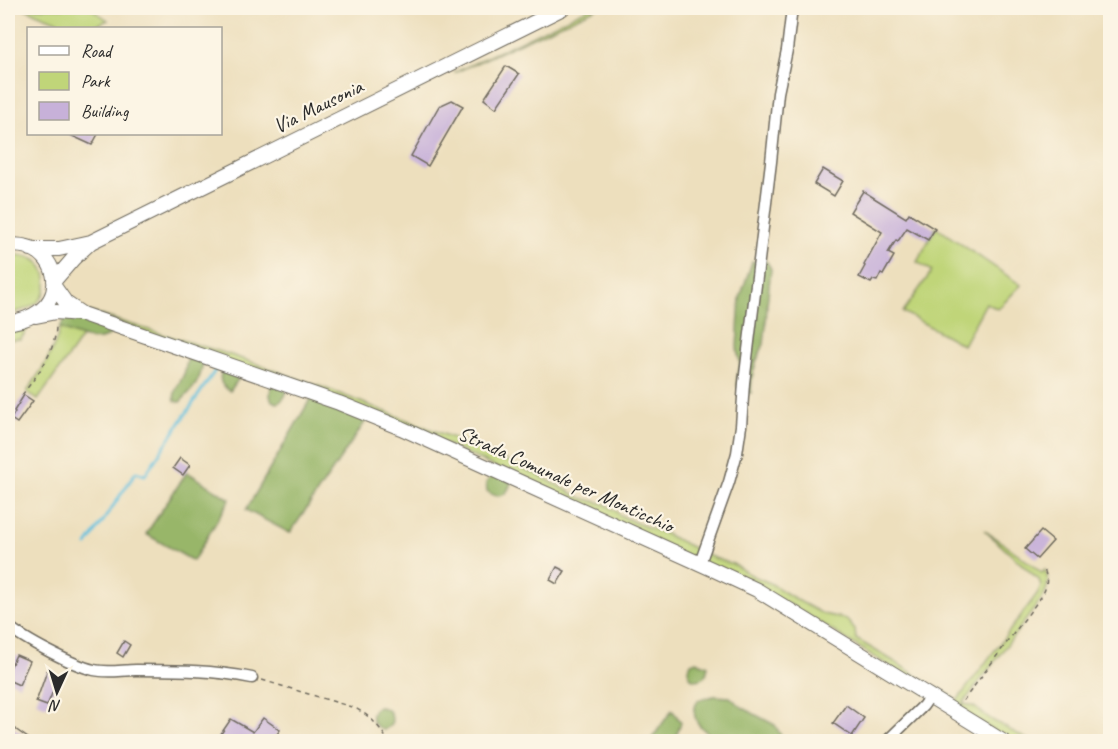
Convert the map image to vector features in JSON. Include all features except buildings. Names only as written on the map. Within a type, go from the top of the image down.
[{"type":"main road","name":"Via Mausonia","points":[[8,245],[31,249],[59,249],[91,242],[563,8]]},
{"type":"main road","name":"Via Mausonia","points":[[31,316],[45,307],[51,297],[54,284],[73,259],[91,242]]},
{"type":"main road","name":"Strada Comunale per Monticchio","points":[[31,249],[40,254],[51,266],[54,272],[54,284],[66,303],[82,314]]},
{"type":"main road","name":"Strada Comunale per Monticchio","points":[[8,323],[56,312],[82,314],[339,403],[401,428],[757,590],[1004,741]]},
{"type":"lane","points":[[700,563],[729,482],[740,435],[778,93],[787,50],[792,8]]},
{"type":"lane","points":[[8,626],[19,635],[42,647],[94,670],[210,672],[252,678]]},
{"type":"lane","points":[[886,741],[923,706],[930,696]]},
{"type":"path","points":[[22,395],[51,352],[56,336],[56,324]]},
{"type":"path","points":[[955,712],[1041,597],[1047,580],[1042,567]]},
{"type":"path","points":[[252,678],[355,708],[375,722],[388,741]]},
{"type":"green space","points":[[23,8],[90,8],[108,20],[92,27],[71,27]]},
{"type":"green space","points":[[589,8],[597,8],[454,73]]},
{"type":"green space","points":[[936,227],[1021,285],[998,309],[986,303],[963,345],[903,312],[932,271],[917,262]]},
{"type":"green space","points":[[8,255],[25,256],[40,264],[45,274],[46,286],[38,302],[28,308],[8,314]]},
{"type":"green space","points":[[763,260],[771,269],[766,325],[764,344],[752,377],[751,393],[741,390],[737,385],[740,366],[737,347],[740,298],[752,262]]},
{"type":"green space","points":[[87,311],[231,355],[322,387],[474,446],[542,477],[581,498],[605,504],[634,522],[714,558],[733,564],[823,614],[846,619],[855,630],[856,639],[952,696],[956,702],[1041,586],[1039,580],[984,530],[1042,573],[1045,570],[1048,584],[1043,597],[961,706],[965,704],[974,707],[1030,741],[1010,741],[791,605],[448,445]]},
{"type":"green space","points":[[68,318],[114,330],[102,339],[88,339],[60,328],[64,320]]},
{"type":"green space","points":[[28,328],[21,339],[8,340],[8,332]]},
{"type":"green space","points":[[60,328],[82,337],[38,400],[27,392],[51,353]]},
{"type":"green space","points":[[189,356],[203,361],[201,374],[196,384],[180,402],[175,401],[175,393],[184,375]]},
{"type":"green space","points":[[223,368],[242,374],[230,391],[221,381]]},
{"type":"green space","points":[[271,384],[287,390],[284,398],[277,403],[272,401],[270,396]]},
{"type":"green space","points":[[311,398],[367,419],[290,533],[246,510]]},
{"type":"green space","points":[[187,472],[230,499],[193,561],[146,534]]},
{"type":"green space","points":[[493,474],[511,482],[508,491],[502,495],[491,494],[487,491],[486,483]]},
{"type":"green space","points":[[696,661],[708,666],[706,675],[695,680],[691,678],[688,671],[691,663]]},
{"type":"green space","points":[[714,696],[730,697],[743,708],[775,725],[781,741],[727,741],[708,733],[695,717],[695,707],[698,700]]},
{"type":"green space","points":[[379,707],[388,710],[391,715],[391,725],[384,730],[377,727],[372,719],[374,709]]},
{"type":"green space","points":[[672,710],[681,722],[677,734],[672,741],[650,741]]},
{"type":"waterway","points":[[87,545],[136,472],[145,475],[216,369]]}]
